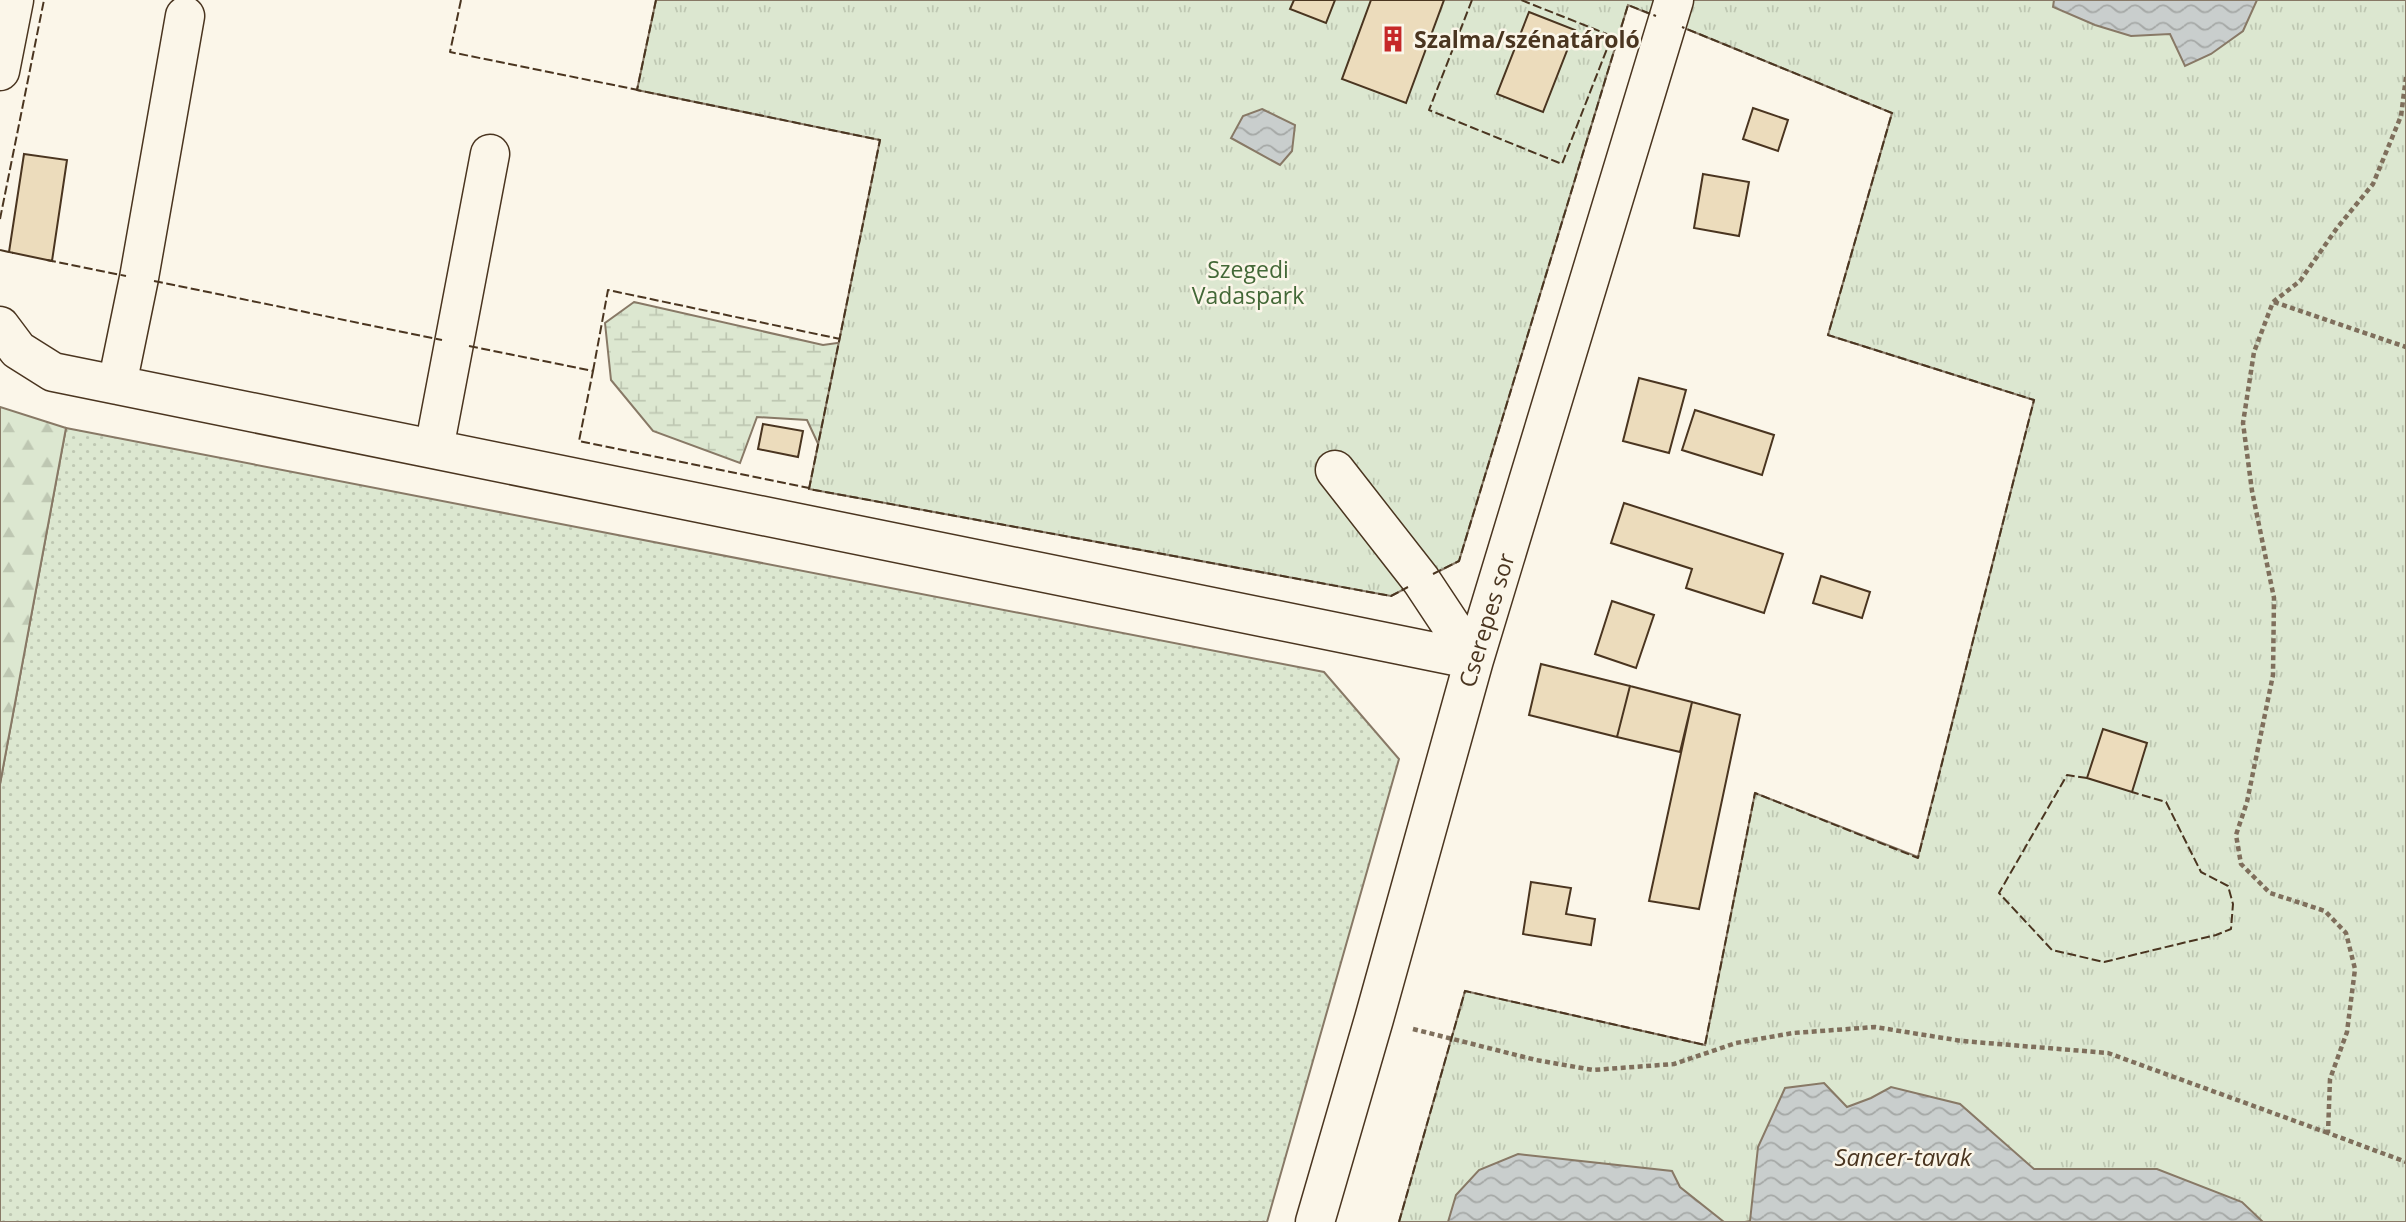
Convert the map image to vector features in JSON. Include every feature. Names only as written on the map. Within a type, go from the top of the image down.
[{"type":"street","points":[[0,71],[14,0]]},
{"type":"street","name":"Cserepes sor","points":[[1315,1222],[1474,660],[1672,11]]},
{"type":"street","points":[[117,385],[186,16]]},
{"type":"street","points":[[434,449],[490,154]]},
{"type":"street","points":[[0,326],[18,350],[53,372],[1474,660]]},
{"type":"street","points":[[1335,470],[1421,580],[1474,660]]},
{"type":"path","points":[[2328,1133],[2330,1079],[2347,1032],[2355,969],[2346,933],[2325,911],[2270,893],[2241,864],[2236,835],[2247,802],[2273,675],[2274,598],[2252,491],[2243,423],[2254,352],[2273,302],[2300,281],[2373,184],[2401,116],[2406,77]]},
{"type":"path","points":[[2273,302],[2406,347]]},
{"type":"path","points":[[1452,1039],[1536,1060],[1593,1070],[1674,1064],[1736,1043],[1793,1033],[1875,1027],[1962,1041],[2108,1052],[2406,1162]]},
{"type":"green space","name":"Szegedi Vadaspark","points":[[656,0],[2406,0],[2406,1222],[1399,1222],[1465,991],[1705,1045],[1755,793],[1918,857],[2034,400],[1828,335],[1892,113],[1628,5],[1459,561],[1391,596],[809,489],[880,140],[637,90]]},
{"type":"green space","points":[[634,302],[823,345],[859,340],[834,478],[807,420],[757,417],[740,463],[653,431],[611,380],[605,323]]},
{"type":"green space","points":[[0,407],[66,428],[0,784]]},
{"type":"green space","points":[[66,428],[1324,672],[1399,759],[1267,1222],[0,1222],[0,784]]},
{"type":"water","points":[[2054,0],[2257,0],[2243,31],[2211,54],[2185,66],[2170,34],[2131,36],[2095,25],[2053,7]]},
{"type":"water","points":[[1262,109],[1295,125],[1292,151],[1280,165],[1231,138],[1243,116]]},
{"type":"water","name":"Sancer-tavak","points":[[1824,1083],[1847,1107],[1891,1087],[1960,1104],[2034,1169],[2157,1169],[2242,1202],[2263,1222],[1745,1222],[1750,1221],[1758,1147],[1785,1088]]},
{"type":"water","points":[[1518,1154],[1672,1171],[1680,1187],[1724,1222],[1448,1222],[1456,1195],[1479,1170]]},
{"type":"building","points":[[1294,0],[1335,0],[1326,23],[1290,9]]},
{"type":"building","name":"Szalma/szénatároló","points":[[1371,0],[1444,0],[1406,103],[1342,79]]},
{"type":"building","points":[[1529,12],[1575,30],[1543,112],[1497,94]]},
{"type":"building","points":[[1753,108],[1788,120],[1778,151],[1743,139]]},
{"type":"building","points":[[24,154],[67,160],[52,261],[9,252]]},
{"type":"building","points":[[1703,174],[1749,182],[1739,236],[1694,228]]},
{"type":"building","points":[[1639,378],[1686,390],[1669,453],[1623,441]]},
{"type":"building","points":[[1695,410],[1774,435],[1762,475],[1682,450]]},
{"type":"building","points":[[763,424],[803,431],[798,457],[758,449]]},
{"type":"building","points":[[1624,503],[1783,554],[1764,613],[1686,588],[1692,569],[1611,543]]},
{"type":"building","points":[[1821,576],[1870,592],[1862,618],[1813,603]]},
{"type":"building","points":[[1612,601],[1654,615],[1636,668],[1595,654]]},
{"type":"building","points":[[1541,664],[1630,686],[1617,737],[1529,715]]},
{"type":"building","points":[[1630,686],[1692,702],[1680,752],[1617,737]]},
{"type":"building","points":[[1692,702],[1740,715],[1699,909],[1649,901]]},
{"type":"building","points":[[2103,729],[2147,743],[2132,792],[2087,778]]},
{"type":"building","points":[[1531,882],[1571,888],[1566,914],[1595,919],[1591,945],[1523,934]]},
{"type":"fence","points":[[0,219],[44,0]]},
{"type":"fence","points":[[461,0],[450,52],[638,90]]},
{"type":"fence","points":[[656,0],[637,90],[880,140],[809,489],[1391,596],[1408,587]]},
{"type":"fence","points":[[1472,0],[1429,110],[1562,164],[1612,36],[1521,0]]},
{"type":"fence","points":[[1433,574],[1459,561],[1628,5],[1656,16]]},
{"type":"fence","points":[[1399,1222],[1465,991],[1705,1045],[1755,793],[1918,858],[2034,400],[1828,335],[1892,113],[1682,27]]},
{"type":"fence","points":[[0,250],[13,253]]},
{"type":"fence","points":[[47,260],[126,276]]},
{"type":"fence","points":[[154,281],[442,340]]},
{"type":"fence","points":[[593,371],[608,290],[840,339]]},
{"type":"fence","points":[[469,346],[593,371],[579,441],[809,488]]},
{"type":"fence","points":[[2087,778],[2067,775],[1999,893],[2052,950],[2104,962],[2231,929],[2233,904],[2228,886],[2201,872],[2166,802],[2132,792]]},
{"type":"place","name":"Szalma/szénatároló","points":[[1393,39]]}]
